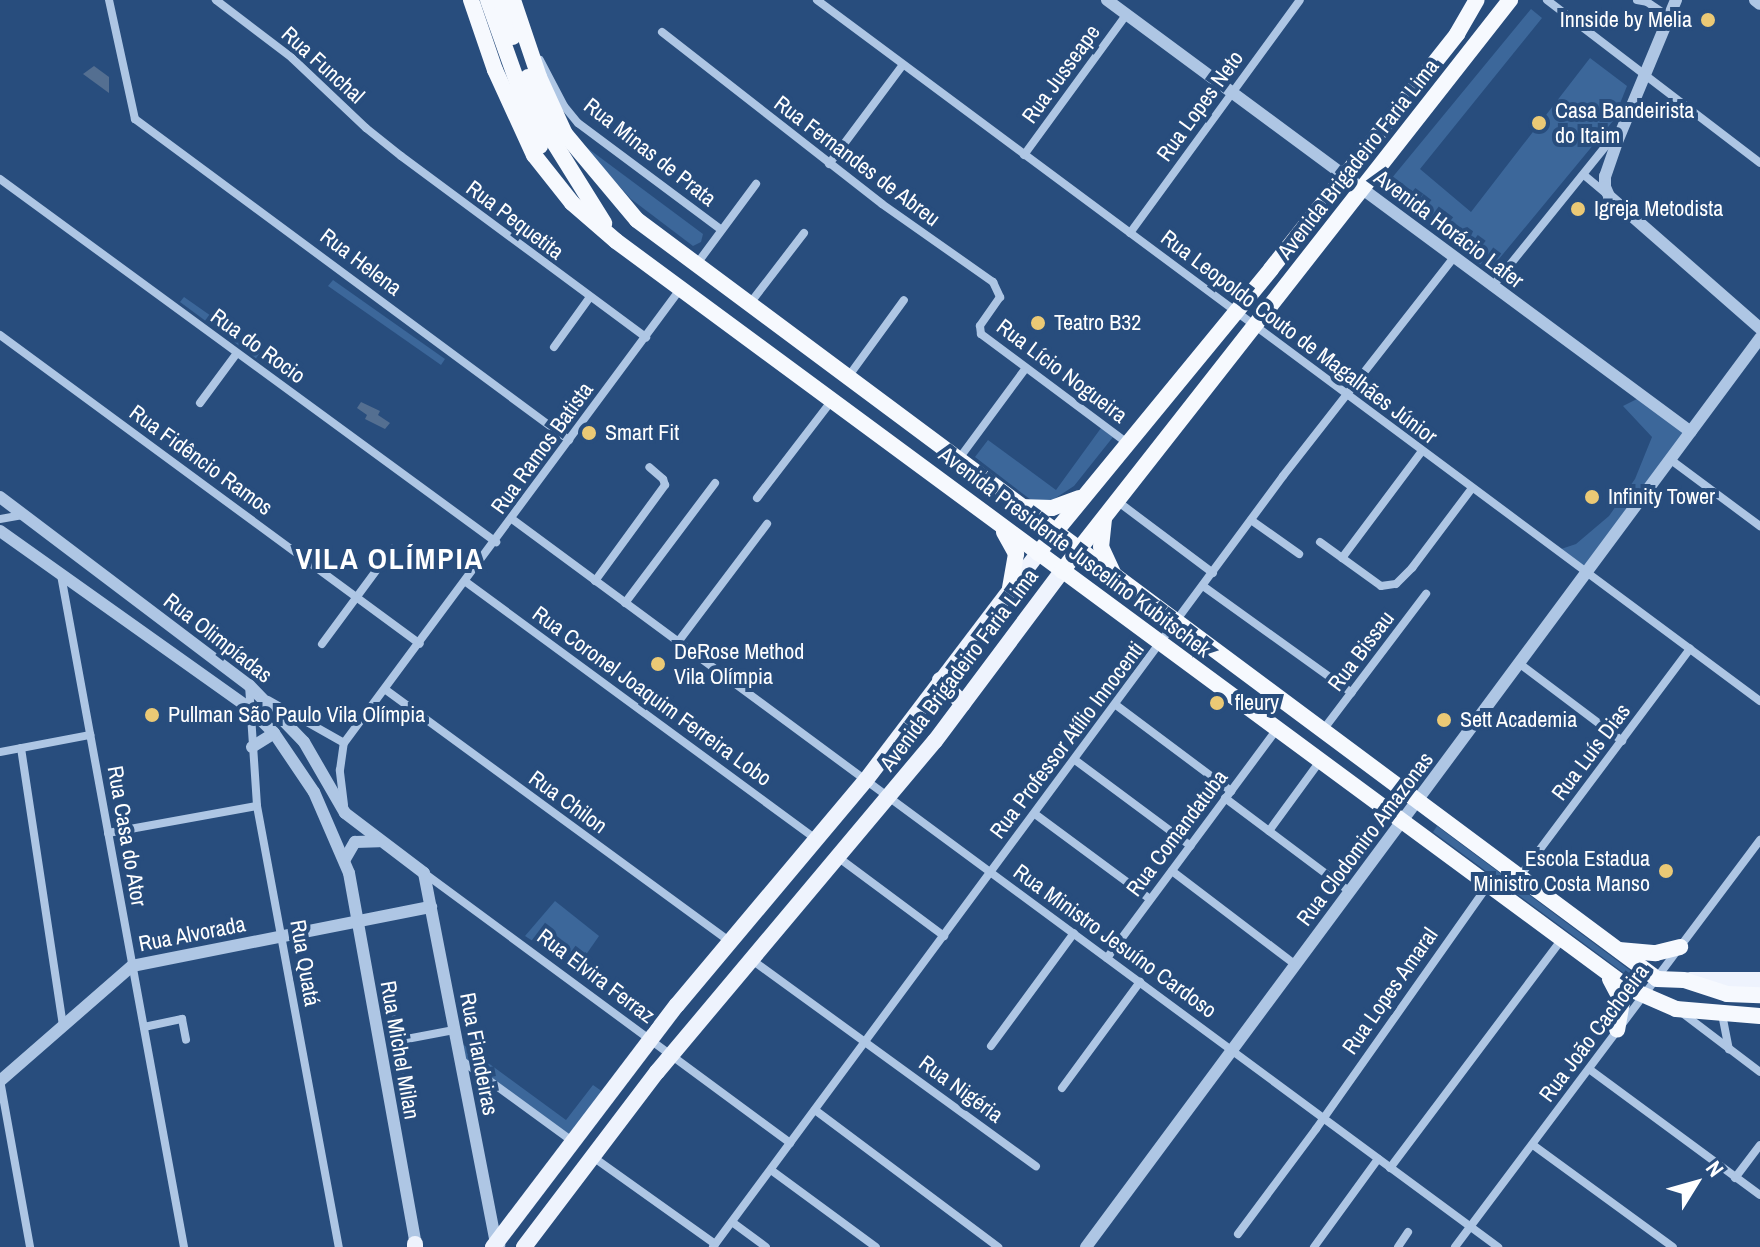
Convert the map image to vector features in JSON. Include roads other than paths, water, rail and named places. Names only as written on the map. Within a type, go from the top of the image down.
[{"type":"highway","name":"Avenida Presidente Juscelino Kubitschek","points":[[471,0],[495,70],[521,131],[540,164],[572,203],[616,241],[833,398],[1604,971],[1644,997],[1676,1009],[1760,1016]]},
{"type":"highway","points":[[488,0],[535,136],[572,203]]},
{"type":"highway","points":[[500,0],[544,123],[564,161],[616,241]]},
{"type":"highway","name":"Avenida Brigadeiro Faria Lima","points":[[1038,553],[1236,312],[1457,34],[1477,0]]},
{"type":"highway","name":"Avenida Brigadeiro Faria Lima","points":[[1062,571],[1506,2]]},
{"type":"highway","name":"Avenida Presidente Juscelino Kubitschek","points":[[515,8],[548,100],[565,134],[637,220],[748,306],[1418,799],[1657,979]]},
{"type":"highway","points":[[564,161],[597,192],[637,220]]},
{"type":"highway","points":[[1185,373],[1209,382]]},
{"type":"highway","points":[[1153,454],[1154,444],[1184,407],[1182,395],[1169,393]]},
{"type":"highway","points":[[1020,506],[1052,508],[1087,493]]},
{"type":"highway","points":[[1112,506],[1101,547],[1119,580]]},
{"type":"highway","points":[[996,521],[1016,554],[1010,588]]},
{"type":"highway","points":[[1619,950],[1656,953],[1680,947]]},
{"type":"highway","points":[[1604,971],[1622,1002],[1617,1030]]},
{"type":"highway","points":[[1657,979],[1684,980],[1727,994],[1760,995]]},
{"type":"main road","name":"Avenida Brigadeiro Faria Lima","points":[[497,1246],[649,1041],[866,780],[1038,553]]},
{"type":"main road","name":"Avenida Brigadeiro Faria Lima","points":[[524,1247],[670,1056],[890,797],[1062,571]]},
{"type":"main road","points":[[940,680],[963,704]]},
{"type":"main road","points":[[751,959],[745,940],[758,909]]},
{"type":"main road","points":[[1684,980],[1760,980]]},
{"type":"street","name":"Rua Helena","points":[[109,0],[131,114],[142,126],[342,270],[569,440]]},
{"type":"street","name":"Rua Funchal","points":[[216,0],[292,58],[366,128]]},
{"type":"street","name":"Rua Leopoldo Couto de Magalhães Júnior","points":[[817,0],[1760,701]]},
{"type":"street","name":"Avenida Horácio Lafer","points":[[1107,0],[1691,432]]},
{"type":"street","name":"Rua Lopes Neto","points":[[1130,233],[1300,0]]},
{"type":"street","points":[[1547,0],[1760,163]]},
{"type":"street","points":[[1637,0],[1647,2],[1669,17]]},
{"type":"street","points":[[1609,196],[1605,176],[1676,0]]},
{"type":"street","points":[[1755,0],[1760,4]]},
{"type":"street","name":"Rua Minas de Prata","points":[[515,8],[564,106],[578,123],[720,229]]},
{"type":"street","name":"Rua Jusseape","points":[[1024,155],[1127,14]]},
{"type":"street","name":"Rua Fernandes de Abreu","points":[[662,32],[829,164],[998,288],[1000,297],[980,326]]},
{"type":"street","points":[[829,164],[902,66]]},
{"type":"street","points":[[1492,287],[1626,119]]},
{"type":"street","name":"Rua Pequetita","points":[[366,128],[646,337]]},
{"type":"street","points":[[1584,175],[1760,328]]},
{"type":"street","name":"Rua do Rocio","points":[[0,179],[496,542]]},
{"type":"street","points":[[695,266],[756,184]]},
{"type":"street","points":[[748,306],[804,233]]},
{"type":"street","name":"Rua Professor Atílio Innocenti","points":[[714,1246],[1251,520],[1454,257]]},
{"type":"street","name":"Rua Ramos Batista","points":[[345,813],[340,758],[344,743],[496,542],[681,288]]},
{"type":"street","points":[[554,347],[590,297]]},
{"type":"street","points":[[847,379],[904,300]]},
{"type":"street","name":"Rua Lício Nogueira","points":[[980,326],[983,337],[1127,443]]},
{"type":"street","name":"Rua Fidêncio Ramos","points":[[0,335],[420,644]]},
{"type":"street","name":"Rua Clodomiro Amazonas","points":[[1086,1247],[1588,574],[1760,338]]},
{"type":"street","points":[[200,403],[237,353]]},
{"type":"street","points":[[958,460],[1025,369]]},
{"type":"street","points":[[757,498],[833,398]]},
{"type":"street","points":[[1342,558],[1422,451]]},
{"type":"street","points":[[1671,460],[1760,526]]},
{"type":"street","points":[[595,581],[665,485],[649,467]]},
{"type":"street","points":[[625,603],[715,483]]},
{"type":"street","points":[[1320,542],[1381,586],[1396,584],[1412,568],[1472,488]]},
{"type":"street","name":"Rua Olimpíadas","points":[[0,497],[249,685],[304,742],[345,813],[379,841]]},
{"type":"street","points":[[1112,506],[1213,573]]},
{"type":"street","points":[[0,519],[23,515]]},
{"type":"street","name":"Rua Ministro Jesuíno Cardoso","points":[[512,519],[1498,1247]]},
{"type":"street","points":[[1251,520],[1299,554]]},
{"type":"street","points":[[678,642],[767,524]]},
{"type":"street","name":"Rua Olimpíadas","points":[[0,531],[249,708],[274,733],[314,792],[345,859]]},
{"type":"street","points":[[322,644],[392,549]]},
{"type":"street","name":"Rua Casa do Ator","points":[[61,573],[184,1247]]},
{"type":"street","name":"Rua Coronel Joaquim Ferreira Lobo","points":[[466,582],[817,840]]},
{"type":"street","points":[[1203,586],[1352,693]]},
{"type":"street","name":"Rua Bissau","points":[[1323,730],[1426,594]]},
{"type":"street","name":"Rua Luís Dias","points":[[1520,876],[1690,649]]},
{"type":"street","points":[[1520,664],[1622,741]]},
{"type":"street","name":"Rua Quatá","points":[[249,685],[257,806],[339,1247]]},
{"type":"street","name":"Rua Chilon","points":[[386,690],[730,942]]},
{"type":"street","points":[[261,697],[344,743]]},
{"type":"street","points":[[1116,705],[1269,831],[1350,892]]},
{"type":"street","name":"Rua Comandatuba","points":[[1107,958],[1277,729]]},
{"type":"street","points":[[252,747],[274,733]]},
{"type":"street","points":[[323,734],[340,758]]},
{"type":"street","points":[[0,752],[90,735]]},
{"type":"street","points":[[21,748],[63,1026]]},
{"type":"street","points":[[1075,760],[1191,846]]},
{"type":"street","points":[[1269,831],[1320,761]]},
{"type":"street","points":[[108,833],[257,806]]},
{"type":"street","points":[[1035,814],[1150,899]]},
{"type":"street","name":"Rua João Cachoeira","points":[[1455,1247],[1760,840]]},
{"type":"street","points":[[345,859],[355,842],[379,841]]},
{"type":"street","name":"Rua Elvira Ferraz","points":[[379,841],[790,1143]]},
{"type":"street","points":[[839,858],[944,936]]},
{"type":"street","name":"Rua Michel Milan","points":[[345,859],[415,1246]]},
{"type":"street","points":[[1172,871],[1296,965]]},
{"type":"street","name":"Rua Fiandeiras","points":[[424,873],[497,1246]]},
{"type":"street","name":"Rua Lopes Amaral","points":[[1238,1234],[1488,885]]},
{"type":"street","name":"Rua Alvorada","points":[[0,1080],[132,966],[431,907]]},
{"type":"street","points":[[991,1046],[1074,933]]},
{"type":"street","points":[[1390,1168],[1562,939]]},
{"type":"street","points":[[751,959],[865,1043]]},
{"type":"street","points":[[1062,1088],[1140,982]]},
{"type":"street","points":[[388,998],[404,1081]]},
{"type":"street","points":[[1676,1009],[1760,1072]]},
{"type":"street","points":[[1722,1014],[1730,1049]]},
{"type":"street","points":[[144,1027],[182,1019],[186,1040]]},
{"type":"street","points":[[396,1041],[454,1030]]},
{"type":"street","name":"Rua Nigéria","points":[[865,1043],[1036,1166]]},
{"type":"street","points":[[460,1060],[572,1141]]},
{"type":"street","points":[[1589,1069],[1760,1195]]},
{"type":"street","points":[[0,1080],[30,1247]]},
{"type":"street","points":[[815,1110],[998,1247]]},
{"type":"street","points":[[1533,1145],[1673,1247]]},
{"type":"street","points":[[1735,1178],[1760,1145]]},
{"type":"street","points":[[592,1157],[714,1246]]},
{"type":"street","points":[[1314,1247],[1378,1159]]},
{"type":"street","points":[[771,1170],[876,1247]]},
{"type":"street","points":[[732,1222],[766,1247]]},
{"type":"street","points":[[1398,1247],[1408,1232]]},
{"type":"place","name":"Innside by Melia","points":[[1708,20]]},
{"type":"place","name":"Casa Bandeirista do Itaim","points":[[1539,123]]},
{"type":"place","name":"Igreja Metodista","points":[[1578,209]]},
{"type":"place","name":"Teatro B32","points":[[1038,323]]},
{"type":"place","name":"Smart Fit","points":[[589,433]]},
{"type":"place","name":"Infinity Tower","points":[[1592,497]]},
{"type":"place","name":"DeRose Method Vila Olímpia","points":[[658,664]]},
{"type":"place","name":"fleury","points":[[1217,703]]},
{"type":"place","name":"Pullman São Paulo Vila Olímpia","points":[[152,715]]},
{"type":"place","name":"Sett Academia","points":[[1444,720]]},
{"type":"place","name":"Escola Estadua Ministro Costa Manso","points":[[1666,871]]},
{"type":"district","name":"VILA OLÍMPIA","points":[[390,558]]}]
